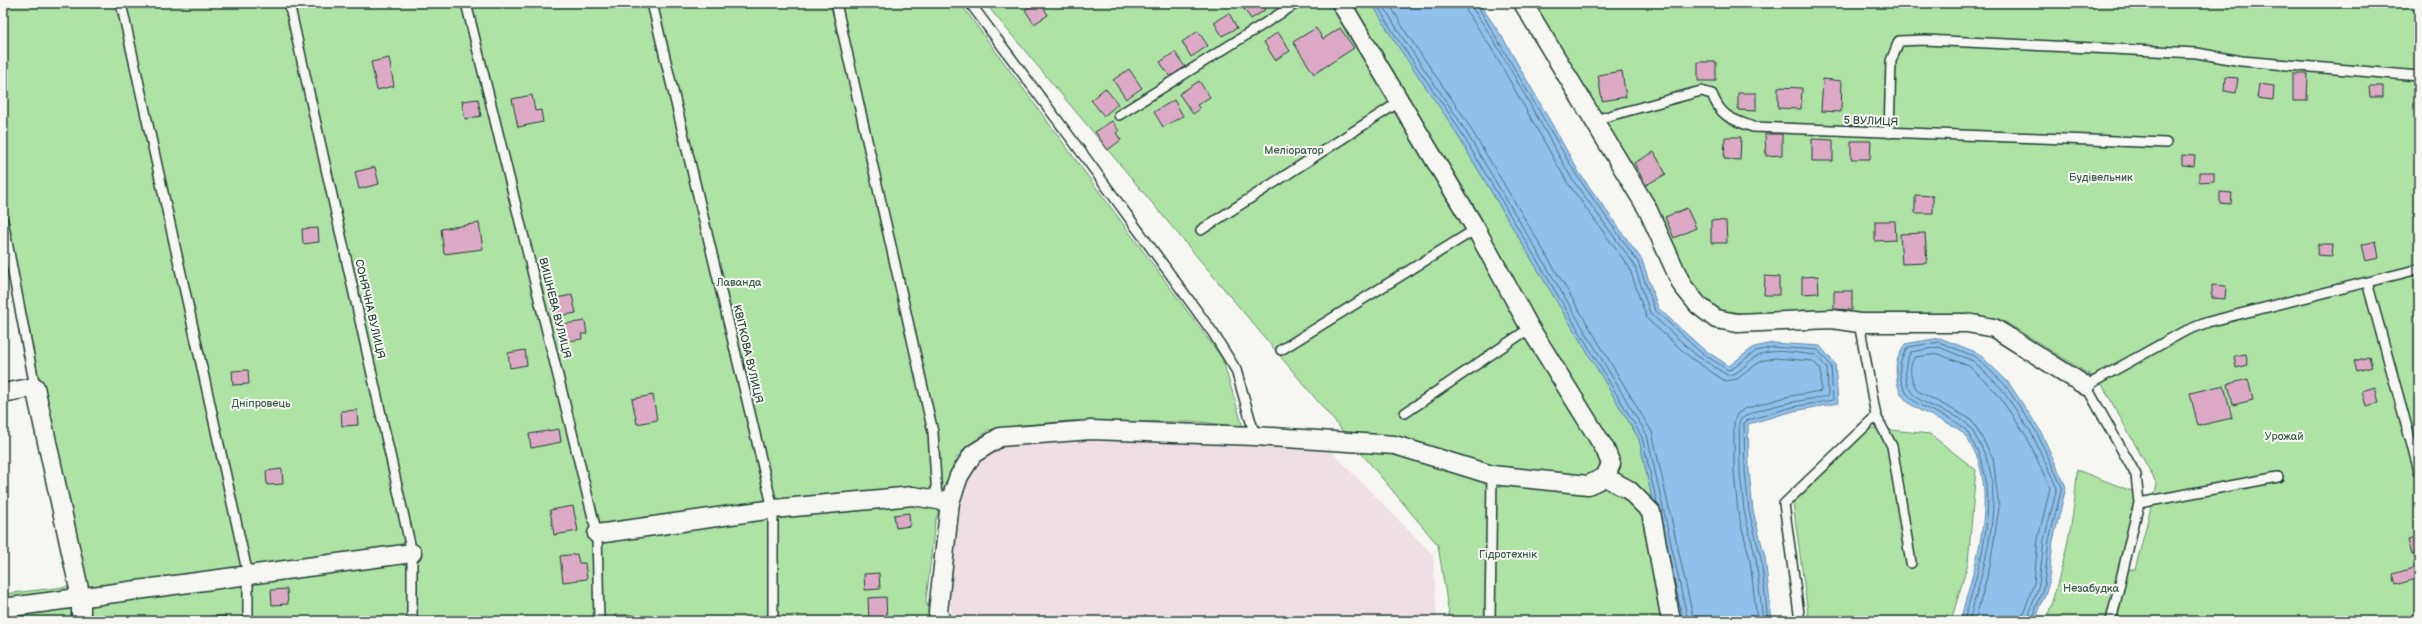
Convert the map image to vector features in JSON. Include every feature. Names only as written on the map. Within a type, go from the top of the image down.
[{"type":"street","points":[[941,621],[938,612],[944,501],[973,454],[1000,437],[1091,430],[1255,436],[1395,445],[1492,475],[1588,485],[1605,477],[1611,464],[1605,449],[1530,328],[1476,229],[1341,3]]},
{"type":"street","points":[[1523,3],[1647,208],[1682,285],[1698,305],[1716,318],[1737,323],[1832,319],[1859,323],[1968,323],[1994,328],[2086,386]]},
{"type":"street","points":[[3,393],[35,387],[81,598],[80,621]]},
{"type":"street","points":[[1605,477],[1629,490],[1651,512],[1671,621]]},
{"type":"street","points":[[597,534],[772,509],[913,496],[944,501]]},
{"type":"street","points":[[3,608],[412,552]]},
{"type":"lane","points":[[121,3],[248,575],[248,621]]},
{"type":"lane","name":"СОНЯЧНА ВУЛИЦЯ","points":[[289,3],[412,552],[412,621]]},
{"type":"lane","name":"ВИШНЕВА ВУЛИЦЯ","points":[[466,3],[597,534],[599,621]]},
{"type":"lane","name":"КВІТКОВА ВУЛИЦЯ","points":[[652,3],[772,509],[772,621]]},
{"type":"lane","points":[[836,3],[933,432],[944,501]]},
{"type":"lane","points":[[970,3],[1082,153],[1213,333],[1236,370],[1255,436]]},
{"type":"lane","points":[[1119,115],[1297,3]]},
{"type":"lane","points":[[1889,133],[1891,61],[1899,41],[1925,40],[2197,53],[2241,61],[2419,76]]},
{"type":"lane","name":"5 ВУЛИЦЯ","points":[[1594,120],[1701,91],[1712,94],[1718,108],[1730,119],[1753,127],[2166,143]]},
{"type":"lane","points":[[1201,230],[1399,102]]},
{"type":"lane","points":[[3,221],[35,387]]},
{"type":"lane","points":[[1281,350],[1476,229]]},
{"type":"lane","points":[[2111,621],[2139,503],[2136,475],[2086,386],[2183,332],[2208,322],[2419,269]]},
{"type":"lane","points":[[2367,282],[2419,471]]},
{"type":"lane","points":[[1859,323],[1876,416],[1892,446],[1911,563]]},
{"type":"lane","points":[[1405,413],[1530,328]]},
{"type":"lane","points":[[1800,621],[1784,504],[1876,416]]},
{"type":"lane","points":[[1490,621],[1492,475]]},
{"type":"lane","points":[[2139,503],[2278,477]]},
{"type":"shaded area","points":[[1095,438],[1328,448],[1433,555],[1437,621],[953,621],[949,598],[960,507],[966,483],[978,459],[999,446]]},
{"type":"green space","points":[[3,3],[960,3],[1222,358],[1243,427],[1200,422],[1067,421],[988,430],[955,459],[935,522],[926,601],[932,621],[3,621],[3,594],[83,585],[3,244]]},
{"type":"green space","name":"Меліоратор","points":[[985,3],[1372,3],[1393,39],[1449,121],[1639,439],[1679,621],[1450,621],[1438,545]]},
{"type":"green space","name":"Будівельник","points":[[1531,3],[2419,3],[2419,621],[2046,621],[2071,527],[2077,470],[2137,493],[2119,569],[2135,570],[2157,484],[2100,381],[2005,322],[1804,310],[1759,315],[1712,310],[1686,280]]},
{"type":"green space","points":[[1871,428],[1930,434],[1976,470],[1968,563],[1951,621],[1809,621],[1793,503]]},
{"type":"water","points":[[1372,3],[1479,3],[1503,38],[1580,174],[1642,260],[1658,308],[1702,348],[1729,366],[1754,347],[1773,343],[1820,346],[1835,364],[1838,403],[1794,411],[1748,424],[1749,471],[1753,511],[1765,557],[1772,621],[1679,621],[1639,439],[1449,121],[1393,39]]},
{"type":"water","points":[[1940,338],[1978,353],[2008,382],[2040,430],[2066,487],[2053,541],[2048,586],[2035,621],[1960,621],[1976,563],[1983,522],[1983,482],[1979,462],[1972,446],[1961,431],[1923,412],[1906,400],[1900,391],[1896,374],[1897,361],[1905,344]]},
{"type":"building","points":[[1036,3],[1041,3],[1048,15],[1034,24],[1025,10]]},
{"type":"building","points":[[1240,3],[1260,3],[1265,10],[1251,19]]},
{"type":"building","points":[[1229,13],[1237,28],[1222,36],[1214,22]]},
{"type":"building","points":[[1316,28],[1323,39],[1340,28],[1354,48],[1314,74],[1293,42]]},
{"type":"building","points":[[1198,31],[1208,46],[1191,57],[1182,42]]},
{"type":"building","points":[[1278,32],[1290,51],[1275,60],[1264,42]]},
{"type":"building","points":[[1175,52],[1185,67],[1170,77],[1160,62]]},
{"type":"building","points":[[389,58],[394,86],[377,90],[371,62]]},
{"type":"building","points":[[1698,62],[1716,62],[1716,81],[1698,81]]},
{"type":"building","points":[[1129,69],[1142,88],[1126,99],[1113,80]]},
{"type":"building","points":[[1622,71],[1626,97],[1602,101],[1598,75]]},
{"type":"building","points":[[2293,74],[2308,74],[2307,101],[2293,101]]},
{"type":"building","points":[[2225,77],[2238,78],[2236,93],[2224,91]]},
{"type":"building","points":[[1823,79],[1842,81],[1841,112],[1821,111]]},
{"type":"building","points":[[1199,81],[1210,97],[1197,105],[1200,109],[1193,114],[1179,94]]},
{"type":"building","points":[[2259,84],[2274,86],[2273,100],[2257,98]]},
{"type":"building","points":[[2369,86],[2383,86],[2383,97],[2370,97]]},
{"type":"building","points":[[1778,87],[1802,88],[1801,109],[1778,108]]},
{"type":"building","points":[[1105,88],[1118,104],[1104,116],[1091,100]]},
{"type":"building","points":[[1738,93],[1756,93],[1756,111],[1738,110]]},
{"type":"building","points":[[532,95],[535,111],[541,110],[543,122],[518,127],[512,99]]},
{"type":"building","points":[[478,99],[481,116],[465,119],[462,101]]},
{"type":"building","points":[[1174,100],[1183,116],[1163,127],[1154,112]]},
{"type":"building","points":[[1112,121],[1119,131],[1116,133],[1121,140],[1108,150],[1095,132]]},
{"type":"building","points":[[1765,134],[1782,134],[1782,155],[1766,156]]},
{"type":"building","points":[[1725,137],[1741,137],[1740,160],[1724,159]]},
{"type":"building","points":[[1812,139],[1833,140],[1833,161],[1812,161]]},
{"type":"building","points":[[1851,141],[1871,141],[1870,159],[1851,159]]},
{"type":"building","points":[[1654,152],[1666,174],[1646,185],[1634,163]]},
{"type":"building","points":[[2182,155],[2195,156],[2194,166],[2182,165]]},
{"type":"building","points":[[375,167],[379,184],[359,189],[355,172]]},
{"type":"building","points":[[2199,172],[2214,172],[2214,181],[2199,182]]},
{"type":"building","points":[[2220,192],[2232,193],[2231,204],[2220,203]]},
{"type":"building","points":[[1915,195],[1933,196],[1933,213],[1915,213]]},
{"type":"building","points":[[1687,208],[1696,228],[1674,238],[1665,217]]},
{"type":"building","points":[[1711,220],[1726,221],[1727,243],[1711,243]]},
{"type":"building","points":[[1875,221],[1895,221],[1896,240],[1875,241]]},
{"type":"building","points":[[479,223],[483,249],[444,254],[441,229]]},
{"type":"building","points":[[318,228],[319,242],[303,244],[302,229]]},
{"type":"building","points":[[1925,233],[1927,263],[1902,264],[1900,234]]},
{"type":"building","points":[[2376,241],[2379,258],[2365,261],[2361,245]]},
{"type":"building","points":[[2318,244],[2333,244],[2332,256],[2317,255]]},
{"type":"building","points":[[1765,276],[1779,277],[1779,295],[1764,295]]},
{"type":"building","points":[[1818,276],[1819,293],[1802,294],[1802,277]]},
{"type":"building","points":[[2212,285],[2226,286],[2225,299],[2212,298]]},
{"type":"building","points":[[1834,291],[1852,291],[1852,310],[1834,309]]},
{"type":"building","points":[[572,295],[576,313],[554,317],[551,299]]},
{"type":"building","points":[[585,321],[587,334],[581,334],[582,339],[561,342],[558,325]]},
{"type":"building","points":[[525,350],[527,365],[510,368],[508,353]]},
{"type":"building","points":[[2246,354],[2248,365],[2236,368],[2234,356]]},
{"type":"building","points":[[2369,357],[2372,367],[2357,371],[2354,361]]},
{"type":"building","points":[[248,370],[249,384],[233,385],[232,371]]},
{"type":"building","points":[[2248,379],[2253,400],[2233,405],[2228,384]]},
{"type":"building","points":[[2224,385],[2232,418],[2198,426],[2190,393]]},
{"type":"building","points":[[2375,387],[2379,403],[2366,406],[2362,391]]},
{"type":"building","points":[[653,395],[657,420],[637,424],[632,399]]},
{"type":"building","points":[[357,410],[358,425],[342,426],[341,411]]},
{"type":"building","points":[[559,429],[561,442],[531,448],[529,434]]},
{"type":"building","points":[[282,469],[283,484],[267,485],[266,471]]},
{"type":"building","points":[[573,506],[578,531],[554,535],[550,510]]},
{"type":"building","points":[[909,513],[910,526],[896,528],[894,515]]},
{"type":"building","points":[[2419,537],[2419,553],[2412,555],[2408,540]]},
{"type":"building","points":[[577,554],[579,563],[585,563],[587,579],[563,582],[560,556]]},
{"type":"building","points":[[2419,566],[2419,578],[2396,585],[2393,574]]},
{"type":"building","points":[[879,573],[880,589],[865,590],[864,574]]},
{"type":"building","points":[[287,589],[288,604],[272,605],[271,590]]},
{"type":"building","points":[[886,597],[887,621],[869,621],[868,598]]},
{"type":"building","points":[[615,615],[633,615],[633,621],[615,621]]},
{"type":"building","points":[[225,616],[225,621],[209,621],[209,617]]},
{"type":"park label","name":"Лаванда","points":[[739,282]]},
{"type":"park label","name":"Дніпровець","points":[[261,403]]},
{"type":"park label","name":"Урожай","points":[[2284,436]]},
{"type":"park label","name":"Гідротехнік","points":[[1508,554]]},
{"type":"park label","name":"Незабудка","points":[[2091,588]]}]
